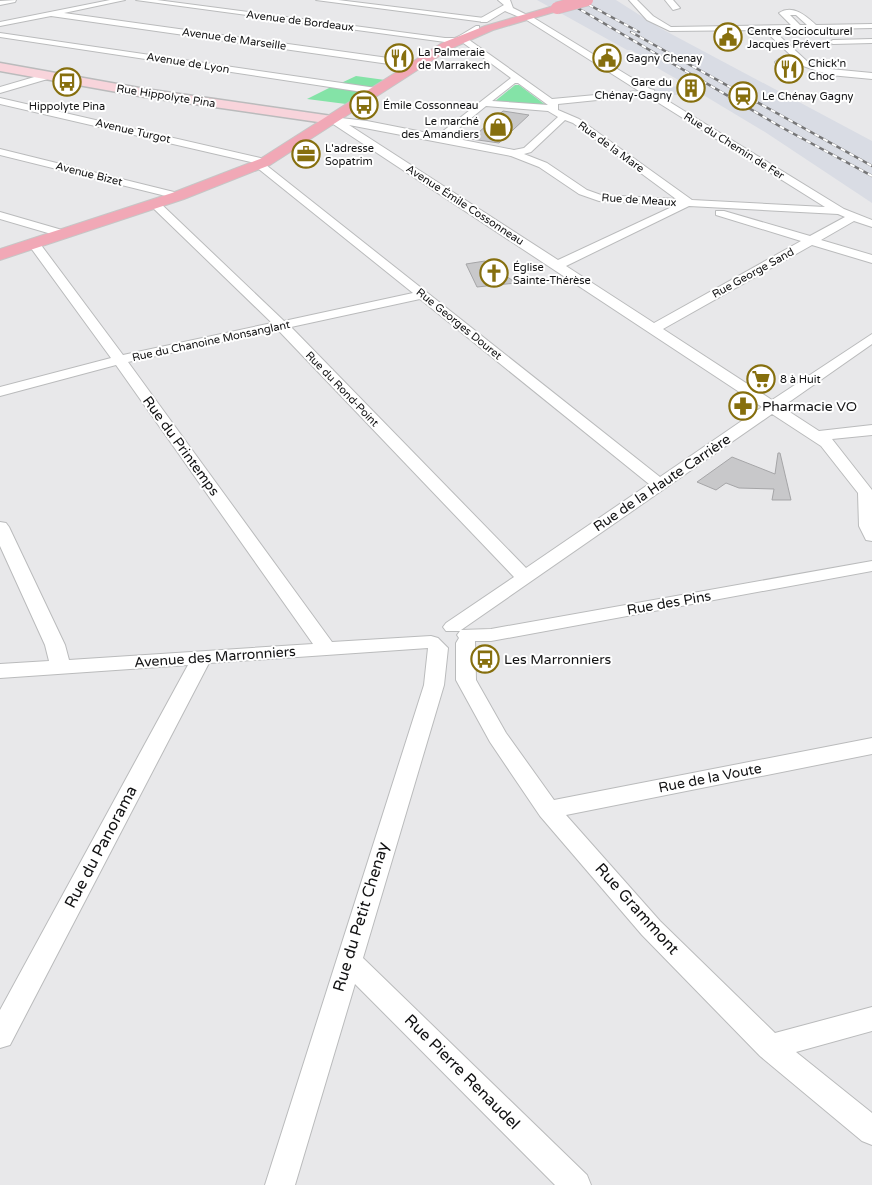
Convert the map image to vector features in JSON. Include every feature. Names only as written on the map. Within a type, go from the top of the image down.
[{"type":"main road","points":[[555,8],[578,0]]},
{"type":"main road","points":[[0,256],[178,196],[262,163],[455,41],[490,22],[587,0]]},
{"type":"main road","points":[[455,41],[490,22]]},
{"type":"main road","name":"Rue Hippolyte Pina","points":[[0,67],[154,95],[332,120]]},
{"type":"street","points":[[0,3],[12,0]]},
{"type":"street","points":[[68,10],[73,5],[88,0]]},
{"type":"street","points":[[0,24],[121,0]]},
{"type":"street","name":"Avenue de Bordeaux","points":[[140,0],[455,41]]},
{"type":"street","points":[[320,0],[490,22],[521,15]]},
{"type":"street","points":[[633,0],[646,15],[670,29],[872,26]]},
{"type":"street","points":[[669,0],[676,8]]},
{"type":"street","points":[[490,22],[505,3],[509,10],[521,15]]},
{"type":"street","points":[[798,27],[783,13],[798,13],[814,27]]},
{"type":"street","name":"Avenue de Marseille","points":[[52,14],[417,65]]},
{"type":"street","name":"Rue du Chemin de Fer","points":[[521,15],[840,211]]},
{"type":"street","points":[[766,28],[804,64]]},
{"type":"street","name":"Avenue de Lyon","points":[[0,35],[376,92]]},
{"type":"street","name":"Rue de la Mare","points":[[455,41],[520,80],[563,117],[576,121],[682,199],[692,204],[872,260]]},
{"type":"street","points":[[833,42],[872,41]]},
{"type":"street","points":[[779,62],[804,64],[822,71],[872,76]]},
{"type":"street","points":[[0,90],[48,76]]},
{"type":"street","points":[[440,138],[513,80],[520,80]]},
{"type":"street","points":[[484,103],[551,105],[649,92]]},
{"type":"street","name":"Avenue Turgot","points":[[0,101],[262,163]]},
{"type":"street","points":[[514,153],[527,150],[563,117]]},
{"type":"street","name":"Rue de Meaux","points":[[332,120],[367,124],[514,153],[543,165],[583,192],[599,198],[840,211]]},
{"type":"street","name":"Avenue Émile Cossonneau","points":[[332,120],[350,129],[827,443],[866,493],[868,504],[867,524],[872,536]]},
{"type":"street","name":"Avenue Bizet","points":[[0,152],[178,196]]},
{"type":"street","name":"Rue Georges Douret","points":[[262,163],[658,484]]},
{"type":"street","name":"Rue du Rond-Point","points":[[155,204],[282,326],[514,565],[524,578]]},
{"type":"street","points":[[557,265],[676,209],[692,204]]},
{"type":"street","points":[[840,211],[872,224]]},
{"type":"street","points":[[0,215],[66,234]]},
{"type":"street","name":"Rue George Sand","points":[[653,329],[853,217]]},
{"type":"street","name":"Rue du Printemps","points":[[34,244],[120,360],[327,650]]},
{"type":"street","name":"Rue du Chanoine Monsanglant","points":[[0,392],[120,360],[423,295]]},
{"type":"street","name":"Rue de la Haute Carrière","points":[[462,635],[524,578],[872,338]]},
{"type":"street","points":[[816,436],[872,430]]},
{"type":"street","points":[[0,527],[55,645],[60,666]]},
{"type":"street","name":"Rue des Pins","points":[[462,635],[491,635],[872,566]]},
{"type":"street","points":[[434,645],[430,638],[435,631],[462,635]]},
{"type":"street","name":"Rue Grammont","points":[[462,635],[466,680],[498,738],[548,810],[651,928],[770,1047],[872,1131]]},
{"type":"street","name":"Avenue des Marronniers","points":[[0,671],[434,645]]},
{"type":"street","name":"Rue du Petit Chenay","points":[[280,1185],[434,685],[434,645]]},
{"type":"street","name":"Rue du Panorama","points":[[0,1036],[202,658]]},
{"type":"street","points":[[434,685],[454,679],[466,680]]},
{"type":"street","name":"Rue de la Voute","points":[[548,810],[872,746]]},
{"type":"street","name":"Rue Pierre Renaudel","points":[[348,960],[576,1185]]},
{"type":"street","points":[[770,1047],[872,1019]]},
{"type":"shaded area","points":[[537,0],[616,0],[660,28],[872,141],[872,203],[765,132],[700,93],[663,96],[652,89],[687,85],[654,66],[658,65]]},
{"type":"green space","points":[[356,76],[385,80],[372,88],[339,84]]},
{"type":"green space","points":[[515,85],[519,85],[547,106],[494,102]]},
{"type":"green space","points":[[331,87],[363,93],[346,104],[307,99]]},
{"type":"building","name":"Le marché des Amandiers","points":[[503,111],[529,115],[499,143],[471,139]]},
{"type":"building","name":"Église Sainte-Thérèse","points":[[485,261],[516,283],[477,287],[466,264]]},
{"type":"building","points":[[778,453],[780,453],[791,500],[772,500],[774,489],[739,488],[726,483],[716,490],[697,482],[732,457],[775,474]]},
{"type":"railway","points":[[564,0],[781,127],[872,176]]},
{"type":"railway","points":[[580,0],[639,32]]},
{"type":"railway","points":[[631,32],[872,166]]},
{"type":"place","name":"Centre Socioculturel Jacques Prévert","points":[[728,37]]},
{"type":"place","name":"La Palmeraie de Marrakech","points":[[399,58]]},
{"type":"place","name":"Gagny Chenay","points":[[607,58]]},
{"type":"place","name":"Chick'n Choc","points":[[789,69]]},
{"type":"place","name":"Hippolyte Pina","points":[[67,82]]},
{"type":"place","name":"Gare du Chénay-Gagny","points":[[691,88]]},
{"type":"place","name":"Le Chénay Gagny","points":[[743,96]]},
{"type":"place","name":"Émile Cossonneau","points":[[364,105]]},
{"type":"place","name":"Le marché des Amandiers","points":[[498,127]]},
{"type":"place","name":"L'adresse Sopatrim","points":[[306,154]]},
{"type":"place","name":"Église Sainte-Thérèse","points":[[494,273]]},
{"type":"place","name":"8 à Huit","points":[[761,379]]},
{"type":"place","name":"Pharmacie VO","points":[[743,406]]},
{"type":"place","name":"Les Marronniers","points":[[485,659]]}]
